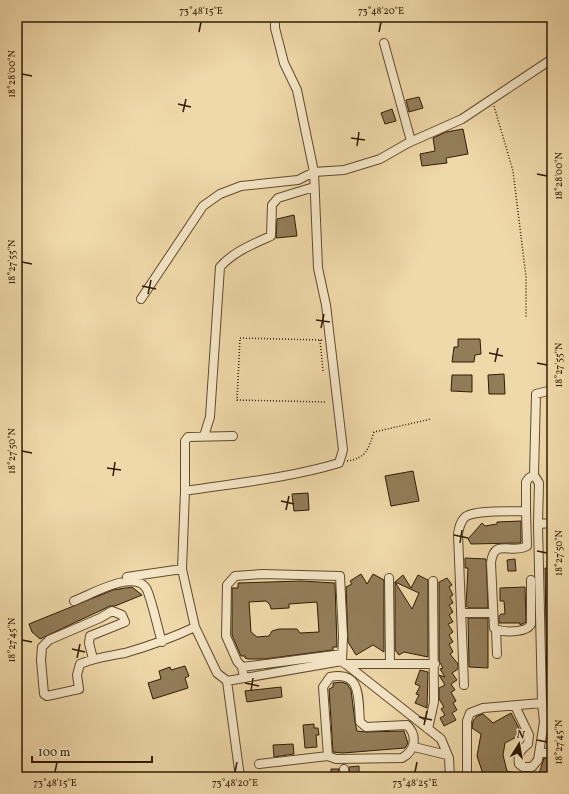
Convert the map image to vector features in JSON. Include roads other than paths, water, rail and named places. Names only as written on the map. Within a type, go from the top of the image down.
[{"type":"street","points":[[185,491],[275,478],[340,463],[343,450],[342,431],[326,305],[318,268],[314,172],[297,90],[284,63],[275,28],[276,17]]},
{"type":"street","points":[[384,43],[411,141]]},
{"type":"street","points":[[141,299],[203,206],[220,194],[241,186],[298,180],[314,172],[344,170],[380,159],[411,141],[462,119],[493,100],[552,59]]},
{"type":"street","points":[[204,436],[210,417],[220,268],[246,247],[271,236],[272,204],[278,198],[314,187]]},
{"type":"street","points":[[515,706],[530,741],[519,752],[519,764],[523,767],[532,767],[538,760],[544,722],[542,703],[538,524],[539,483],[534,475],[536,394],[552,390]]},
{"type":"street","points":[[233,436],[188,437],[185,441],[182,569],[195,627],[217,673],[227,681],[240,777]]},
{"type":"street","points":[[497,654],[496,630],[492,622],[492,554],[495,550],[501,548],[523,548],[526,546],[526,482],[528,478],[534,475]]},
{"type":"street","points":[[464,685],[458,534],[462,522],[465,517],[476,513],[526,511]]},
{"type":"street","points":[[538,524],[552,523]]},
{"type":"street","points":[[118,578],[182,569]]},
{"type":"street","points":[[244,678],[242,667],[237,661],[226,636],[227,585],[234,576],[262,574],[340,576],[343,660]]},
{"type":"street","points":[[389,578],[390,664]]},
{"type":"street","points":[[74,601],[125,580],[138,581],[146,588],[162,642]]},
{"type":"street","points":[[496,630],[525,631],[530,628],[531,580]]},
{"type":"street","points":[[428,729],[434,702],[435,664],[433,581]]},
{"type":"street","points":[[93,659],[88,643],[90,636],[119,626],[125,622],[122,615],[112,611],[100,618],[49,640],[42,647],[44,694],[47,696],[79,690],[78,668],[80,664],[93,659],[162,642],[195,627]]},
{"type":"street","points":[[461,613],[492,613]]},
{"type":"street","points":[[242,667],[296,660],[343,660],[390,664],[435,664]]},
{"type":"street","points":[[296,660],[297,669]]},
{"type":"street","points":[[227,681],[343,660]]},
{"type":"street","points":[[343,660],[441,739],[447,755],[450,777]]},
{"type":"street","points":[[259,764],[328,756],[336,759],[402,758],[409,754],[414,748],[412,734],[408,725],[363,726],[360,722],[357,686],[351,679],[345,676],[330,677],[323,687],[328,756]]},
{"type":"street","points":[[467,777],[467,720],[470,713],[483,708],[542,703]]},
{"type":"street","points":[[544,722],[547,728],[552,728]]},
{"type":"street","points":[[414,748],[447,755]]},
{"type":"street","points":[[540,752],[552,754]]}]
